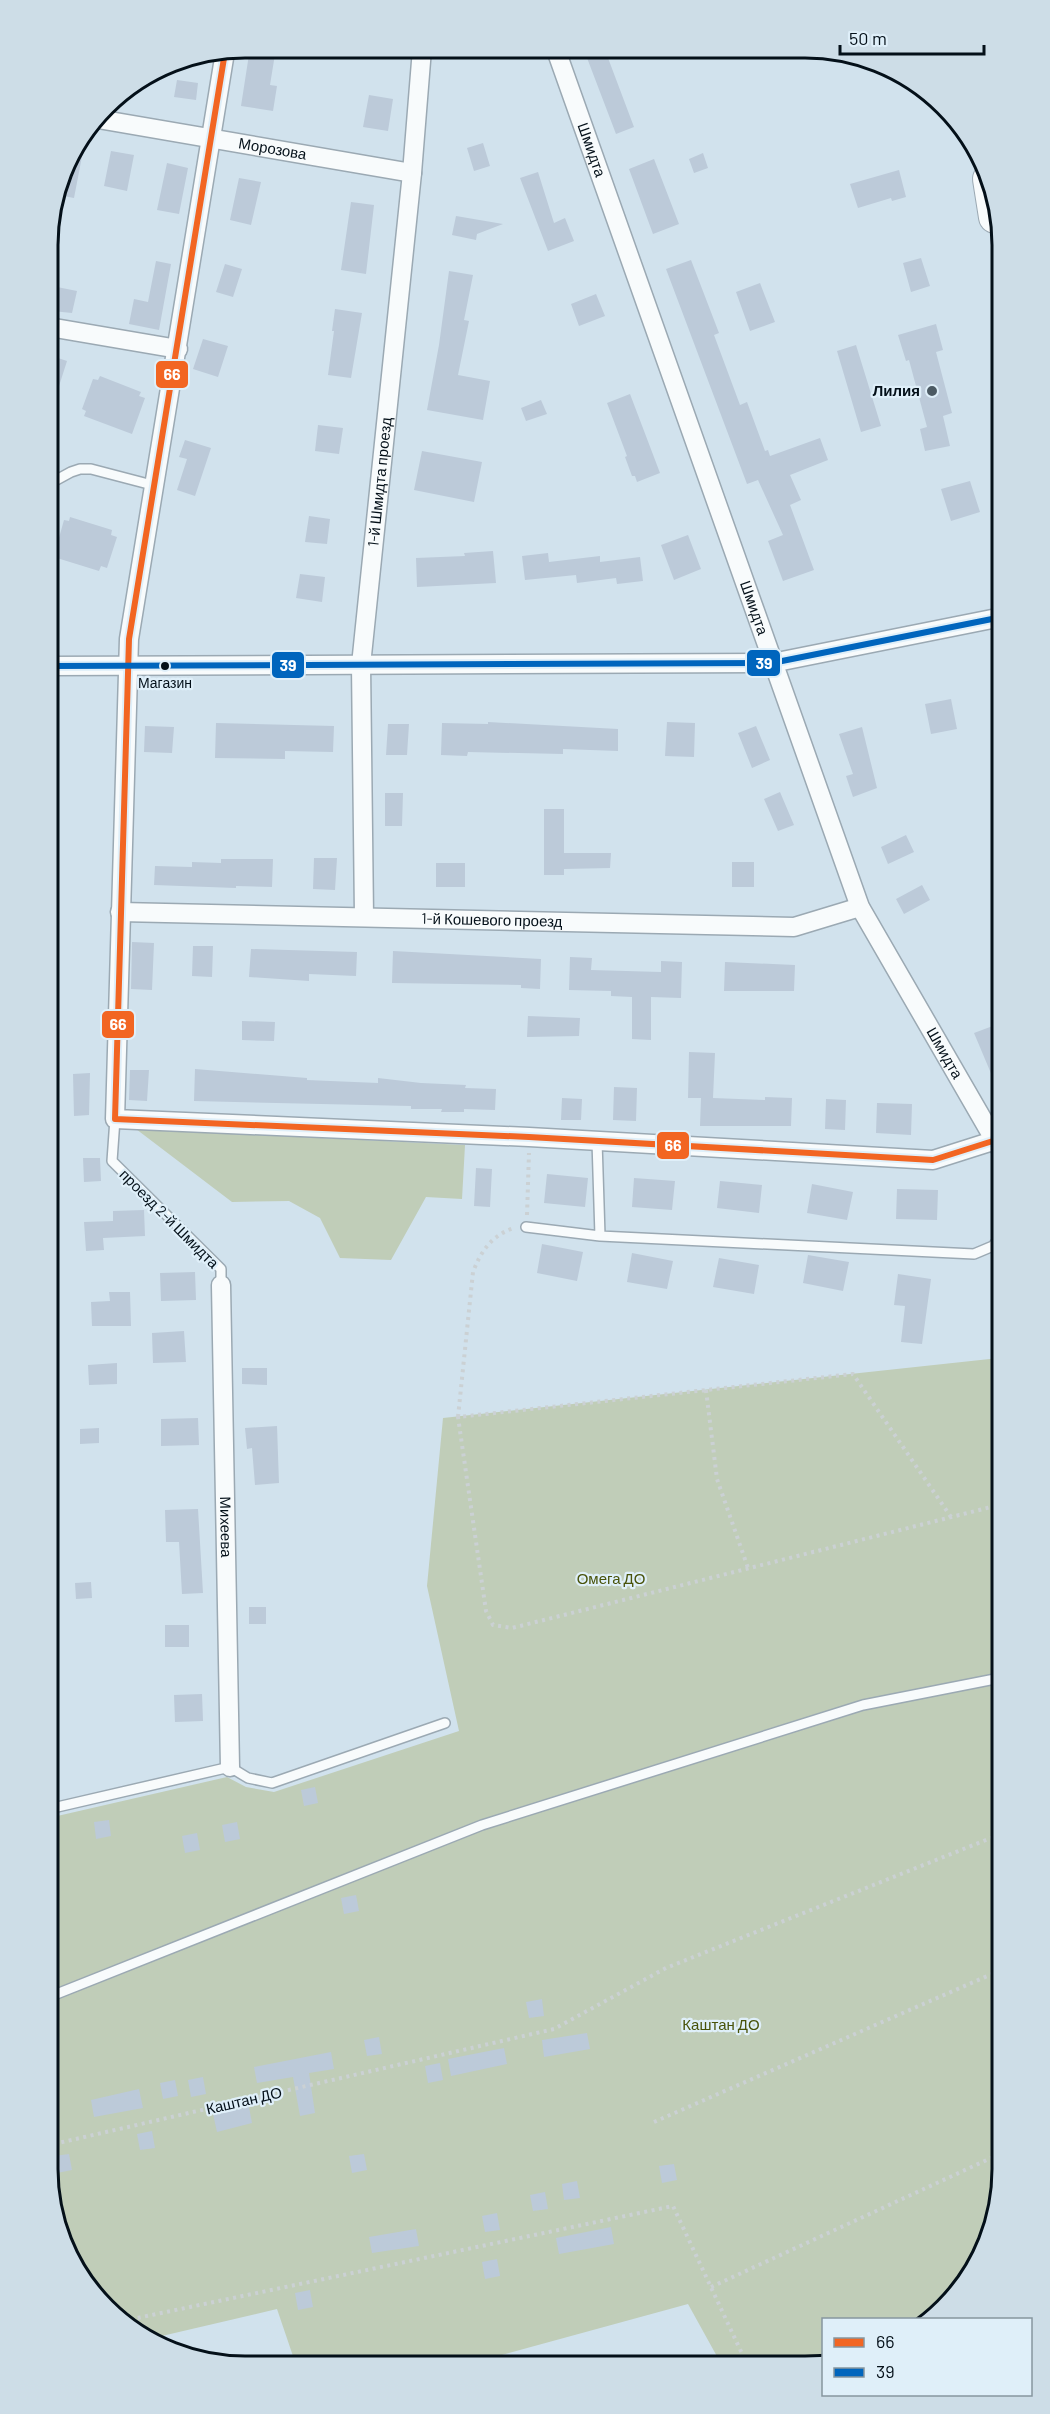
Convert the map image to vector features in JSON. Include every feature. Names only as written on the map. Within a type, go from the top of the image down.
[{"type":"street","name":"Шмидта","points":[[559,58],[860,906],[992,1134]]},
{"type":"street","name":"1-й Шмидта проезд","points":[[364,916],[361,665],[412,173],[421,59]]},
{"type":"street","points":[[224,60],[156,486],[129,639],[115,1119],[529,1137],[933,1160],[992,1144]]},
{"type":"street","name":"Морозова","points":[[107,120],[412,173]]},
{"type":"street","points":[[59,329],[178,349]]},
{"type":"street","points":[[59,666],[772,663],[992,619]]},
{"type":"street","name":"1-й Кошевого проезд","points":[[120,912],[794,927],[860,906]]},
{"type":"street","name":"Михеева","points":[[221,1285],[230,1767]]},
{"type":"lane","points":[[59,479],[80,469],[91,469],[156,486]]},
{"type":"lane","name":"проезд 2-й Шмидта","points":[[115,1119],[112,1161],[221,1269],[221,1285]]},
{"type":"lane","points":[[597,1141],[600,1236]]},
{"type":"lane","points":[[526,1227],[600,1236],[974,1254],[991,1247]]},
{"type":"lane","points":[[58,1993],[482,1825],[863,1705],[991,1680]]},
{"type":"lane","points":[[58,1807],[230,1767],[248,1778],[272,1783],[445,1723]]},
{"type":"path","points":[[529,1137],[526,1227],[511,1228],[494,1238],[480,1254],[473,1272],[458,1416],[486,1611],[492,1625],[512,1628],[991,1507]]},
{"type":"path","points":[[458,1416],[853,1374],[951,1517]]},
{"type":"path","points":[[706,1390],[717,1479],[748,1568]]},
{"type":"path","name":"Каштан ДО","points":[[58,2143],[554,2029],[666,1968],[991,1838]]},
{"type":"path","points":[[654,2122],[991,1974]]},
{"type":"path","points":[[711,2288],[991,2157]]},
{"type":"path","points":[[134,2319],[673,2206],[743,2356]]},
{"type":"green space","points":[[136,1129],[465,1145],[462,1199],[426,1197],[391,1260],[340,1258],[320,1218],[289,1201],[232,1202]]},
{"type":"green space","name":"Каштан ДО","points":[[991,1359],[991,2181],[982,2229],[967,2262],[945,2292],[917,2318],[822,2318],[822,2355],[805,2356],[717,2356],[688,2304],[498,2356],[293,2356],[277,2309],[163,2336],[141,2324],[113,2301],[83,2262],[65,2217],[58,2169],[58,1816],[227,1777],[246,1787],[274,1792],[459,1731],[427,1586],[443,1418]]},
{"type":"building","points":[[587,58],[608,58],[634,127],[616,134]]},
{"type":"building","points":[[248,59],[274,59],[270,85],[277,86],[273,111],[241,106]]},
{"type":"building","points":[[177,80],[198,83],[196,100],[174,97]]},
{"type":"building","points":[[369,95],[393,99],[388,131],[363,127]]},
{"type":"building","points":[[483,143],[490,166],[474,171],[467,148]]},
{"type":"building","points":[[111,151],[134,155],[127,191],[104,186]]},
{"type":"building","points":[[703,153],[708,168],[694,173],[689,159]]},
{"type":"building","points":[[82,155],[74,198],[65,196]]},
{"type":"building","points":[[654,159],[679,224],[653,234],[629,169]]},
{"type":"building","points":[[167,163],[188,168],[179,214],[157,210]]},
{"type":"building","points":[[899,170],[906,197],[892,201],[891,198],[858,208],[850,184]]},
{"type":"building","points":[[538,172],[554,223],[565,218],[574,241],[548,251],[520,178]]},
{"type":"building","points":[[239,178],[261,182],[251,225],[230,220]]},
{"type":"building","points":[[351,202],[374,205],[366,274],[341,270]]},
{"type":"building","points":[[456,216],[503,224],[477,234],[476,240],[452,235]]},
{"type":"building","points":[[921,258],[930,286],[911,292],[903,263]]},
{"type":"building","points":[[691,260],[719,333],[714,335],[740,405],[747,402],[765,451],[768,450],[770,456],[820,438],[828,460],[790,475],[801,500],[790,505],[814,570],[783,581],[768,541],[783,535],[758,480],[747,484],[666,269]]},
{"type":"building","points":[[156,261],[171,264],[159,330],[129,324],[134,299],[148,302]]},
{"type":"building","points":[[225,264],[242,269],[233,297],[216,292]]},
{"type":"building","points":[[449,271],[473,275],[464,320],[469,321],[458,375],[490,381],[483,420],[427,410]]},
{"type":"building","points":[[760,283],[775,322],[750,331],[736,292]]},
{"type":"building","points":[[59,287],[77,291],[72,313],[59,312]]},
{"type":"building","points":[[596,294],[605,316],[579,326],[571,304]]},
{"type":"building","points":[[335,309],[362,313],[351,378],[328,375]]},
{"type":"building","points":[[936,324],[943,350],[936,352],[952,413],[943,416],[950,446],[925,451],[920,429],[927,427],[909,360],[906,361],[898,335]]},
{"type":"building","points":[[203,339],[228,346],[218,377],[193,369]]},
{"type":"building","points":[[856,345],[881,426],[861,432],[837,351]]},
{"type":"building","points":[[59,358],[67,361],[59,386]]},
{"type":"building","points":[[100,376],[141,392],[139,396],[145,398],[132,434],[84,416],[86,411],[82,409],[93,379],[98,380]]},
{"type":"building","points":[[630,394],[660,473],[637,482],[635,476],[632,476],[607,403]]},
{"type":"building","points":[[541,400],[547,414],[526,421],[521,408]]},
{"type":"building","points":[[318,425],[343,428],[339,454],[315,451]]},
{"type":"building","points":[[185,440],[211,448],[195,496],[177,490],[187,459],[179,457]]},
{"type":"building","points":[[422,451],[482,462],[474,502],[414,490]]},
{"type":"building","points":[[970,481],[980,512],[951,521],[941,489]]},
{"type":"building","points":[[309,516],[330,519],[327,544],[305,542]]},
{"type":"building","points":[[70,517],[112,530],[111,535],[117,537],[107,568],[101,566],[99,571],[59,559],[59,538],[64,520],[69,521]]},
{"type":"building","points":[[688,535],[701,569],[674,580],[661,545]]},
{"type":"building","points":[[493,551],[496,583],[417,587],[416,558],[465,556],[464,553]]},
{"type":"building","points":[[548,553],[549,562],[600,556],[600,562],[640,557],[643,581],[617,584],[616,578],[577,583],[576,575],[525,580],[522,556]]},
{"type":"building","points":[[300,574],[325,577],[322,602],[296,598]]},
{"type":"building","points":[[951,699],[957,729],[931,734],[925,704]]},
{"type":"building","points":[[488,722],[618,729],[618,751],[563,749],[563,754],[468,752],[467,756],[441,755],[442,723],[488,724]]},
{"type":"building","points":[[667,722],[695,723],[694,757],[665,756]]},
{"type":"building","points":[[216,723],[334,726],[333,752],[285,751],[285,759],[215,758]]},
{"type":"building","points":[[388,724],[409,724],[407,755],[386,755]]},
{"type":"building","points":[[145,726],[174,727],[172,753],[144,752]]},
{"type":"building","points":[[756,726],[770,760],[752,768],[738,733]]},
{"type":"building","points":[[862,727],[877,788],[853,797],[846,776],[853,774],[839,734]]},
{"type":"building","points":[[780,792],[794,825],[778,831],[764,799]]},
{"type":"building","points":[[385,793],[403,793],[402,826],[385,826]]},
{"type":"building","points":[[544,809],[564,809],[564,853],[611,853],[610,868],[564,869],[564,875],[544,875]]},
{"type":"building","points":[[906,835],[914,852],[888,864],[881,847]]},
{"type":"building","points":[[314,858],[337,858],[335,890],[313,889]]},
{"type":"building","points":[[221,859],[273,859],[272,887],[154,885],[155,866],[192,867],[192,862],[221,863]]},
{"type":"building","points":[[732,862],[754,862],[754,887],[732,887]]},
{"type":"building","points":[[436,863],[465,863],[465,887],[436,887]]},
{"type":"building","points":[[922,885],[930,900],[904,914],[896,899]]},
{"type":"building","points":[[132,942],[154,943],[152,990],[131,989]]},
{"type":"building","points":[[193,946],[213,946],[212,977],[192,976]]},
{"type":"building","points":[[251,949],[357,952],[356,976],[309,974],[309,981],[249,977]]},
{"type":"building","points":[[393,951],[541,959],[540,989],[521,988],[521,985],[392,983]]},
{"type":"building","points":[[570,957],[592,958],[591,970],[661,972],[661,961],[682,962],[681,998],[651,997],[651,1040],[632,1039],[632,997],[611,996],[611,991],[569,990]]},
{"type":"building","points":[[725,962],[795,965],[794,991],[724,991]]},
{"type":"building","points":[[528,1016],[580,1018],[579,1036],[527,1037]]},
{"type":"building","points":[[242,1021],[275,1022],[274,1041],[242,1040]]},
{"type":"building","points":[[992,1026],[992,1075],[974,1033]]},
{"type":"building","points":[[689,1052],[715,1053],[713,1098],[765,1100],[765,1097],[792,1098],[791,1126],[700,1126],[701,1098],[688,1098]]},
{"type":"building","points":[[195,1069],[307,1078],[307,1080],[378,1083],[378,1078],[466,1085],[465,1088],[496,1089],[495,1110],[464,1109],[464,1112],[441,1112],[442,1109],[411,1109],[411,1106],[194,1101]]},
{"type":"building","points":[[130,1070],[149,1070],[147,1101],[129,1100]]},
{"type":"building","points":[[90,1073],[89,1115],[74,1116],[73,1074]]},
{"type":"building","points":[[614,1087],[637,1088],[636,1121],[613,1120]]},
{"type":"building","points":[[562,1098],[582,1099],[581,1120],[561,1120]]},
{"type":"building","points":[[826,1099],[846,1100],[845,1130],[825,1129]]},
{"type":"building","points":[[877,1103],[912,1104],[911,1135],[876,1133]]},
{"type":"building","points":[[83,1158],[100,1158],[101,1181],[84,1182]]},
{"type":"building","points":[[476,1168],[492,1169],[490,1207],[474,1206]]},
{"type":"building","points":[[547,1174],[588,1178],[585,1207],[544,1203]]},
{"type":"building","points":[[634,1178],[675,1181],[672,1210],[632,1207]]},
{"type":"building","points":[[720,1181],[762,1185],[759,1213],[717,1208]]},
{"type":"building","points":[[812,1184],[853,1192],[847,1220],[807,1213]]},
{"type":"building","points":[[897,1189],[938,1190],[937,1220],[896,1219]]},
{"type":"building","points":[[144,1210],[145,1236],[103,1238],[104,1250],[86,1251],[84,1222],[113,1221],[113,1211]]},
{"type":"building","points":[[542,1244],[583,1252],[577,1281],[537,1273]]},
{"type":"building","points":[[632,1253],[673,1261],[667,1289],[627,1282]]},
{"type":"building","points":[[808,1255],[849,1262],[843,1291],[803,1283]]},
{"type":"building","points":[[719,1258],[759,1265],[754,1294],[713,1287]]},
{"type":"building","points":[[195,1272],[196,1300],[161,1301],[160,1273]]},
{"type":"building","points":[[898,1274],[931,1279],[922,1344],[901,1342],[905,1306],[894,1305]]},
{"type":"building","points":[[109,1292],[130,1292],[131,1326],[92,1326],[91,1302],[110,1301]]},
{"type":"building","points":[[184,1331],[186,1362],[153,1363],[152,1333]]},
{"type":"building","points":[[117,1363],[117,1384],[89,1385],[88,1365]]},
{"type":"building","points":[[242,1368],[267,1368],[267,1385],[242,1384]]},
{"type":"building","points":[[198,1418],[199,1445],[161,1446],[161,1419]]},
{"type":"building","points":[[277,1426],[279,1483],[255,1485],[252,1448],[247,1449],[245,1428]]},
{"type":"building","points":[[99,1428],[99,1443],[80,1444],[80,1429]]},
{"type":"building","points":[[198,1509],[203,1593],[182,1594],[179,1542],[166,1542],[165,1510]]},
{"type":"building","points":[[91,1582],[92,1598],[76,1599],[75,1583]]},
{"type":"building","points":[[249,1607],[266,1607],[266,1624],[249,1624]]},
{"type":"building","points":[[165,1625],[189,1625],[189,1647],[165,1647]]},
{"type":"building","points":[[202,1694],[203,1721],[175,1722],[174,1695]]},
{"type":"building","points":[[315,1787],[318,1803],[304,1806],[301,1790]]},
{"type":"building","points":[[109,1820],[111,1836],[96,1839],[94,1822]]},
{"type":"building","points":[[237,1822],[240,1839],[225,1842],[222,1825]]},
{"type":"building","points":[[197,1833],[200,1850],[185,1853],[182,1836]]},
{"type":"building","points":[[356,1895],[359,1911],[344,1914],[341,1898]]},
{"type":"building","points":[[542,1999],[544,2016],[529,2018],[526,2002]]},
{"type":"building","points":[[587,2033],[590,2049],[544,2057],[542,2040]]},
{"type":"building","points":[[379,2037],[382,2054],[367,2056],[364,2040]]},
{"type":"building","points":[[504,2048],[507,2064],[451,2076],[448,2059]]},
{"type":"building","points":[[331,2052],[334,2069],[309,2073],[315,2113],[300,2116],[293,2077],[257,2083],[254,2067]]},
{"type":"building","points":[[440,2063],[443,2080],[428,2083],[425,2066]]},
{"type":"building","points":[[203,2077],[206,2094],[191,2097],[188,2080]]},
{"type":"building","points":[[175,2080],[178,2096],[163,2099],[160,2083]]},
{"type":"building","points":[[139,2089],[143,2108],[94,2117],[91,2100]]},
{"type":"building","points":[[249,2107],[252,2123],[217,2132],[213,2114]]},
{"type":"building","points":[[152,2131],[155,2148],[140,2150],[137,2134]]},
{"type":"building","points":[[69,2154],[72,2170],[58,2173],[58,2155]]},
{"type":"building","points":[[364,2154],[367,2170],[352,2173],[349,2156]]},
{"type":"building","points":[[674,2164],[677,2180],[662,2183],[659,2166]]},
{"type":"building","points":[[577,2181],[580,2198],[564,2200],[562,2184]]},
{"type":"building","points":[[545,2192],[548,2209],[533,2211],[530,2195]]},
{"type":"building","points":[[497,2213],[500,2230],[485,2232],[482,2216]]},
{"type":"building","points":[[611,2227],[614,2244],[559,2254],[556,2238]]},
{"type":"building","points":[[416,2229],[419,2246],[372,2253],[369,2237]]},
{"type":"building","points":[[497,2259],[500,2276],[485,2279],[482,2262]]},
{"type":"building","points":[[310,2290],[313,2307],[298,2310],[295,2293]]},
{"type":"transit line","name":"66","points":[[224,60],[129,639],[115,1119],[529,1137],[933,1160],[992,1141]]},
{"type":"transit line","name":"39","points":[[59,666],[772,663],[992,619]]},
{"type":"place","name":"Лилия","points":[[932,391]]},
{"type":"place","name":"Магазин","points":[[165,666]]},
{"type":"park label","name":"Омега ДО","points":[[611,1579]]}]
